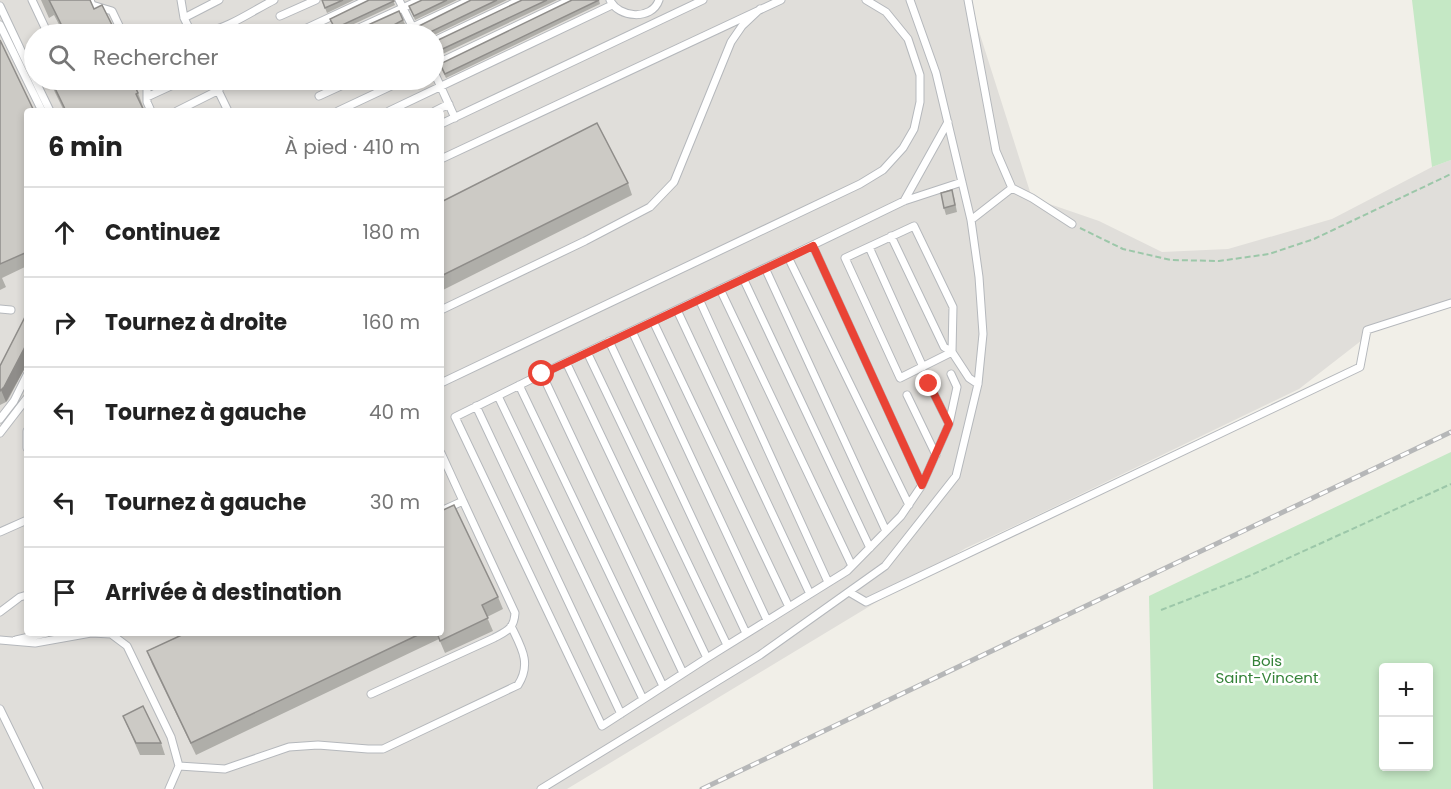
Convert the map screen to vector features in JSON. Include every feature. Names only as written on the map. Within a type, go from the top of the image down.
[{"type":"lane","points":[[32,0],[43,24]]},
{"type":"lane","points":[[90,0],[92,5],[112,11],[118,24]]},
{"type":"lane","points":[[182,0],[187,24]]},
{"type":"lane","points":[[184,18],[219,0]]},
{"type":"lane","points":[[228,24],[274,0]]},
{"type":"lane","points":[[280,16],[315,0]]},
{"type":"lane","points":[[315,24],[367,0]]},
{"type":"lane","points":[[399,0],[411,24]]},
{"type":"lane","points":[[368,24],[420,0]]},
{"type":"lane","points":[[427,24],[470,0]]},
{"type":"lane","points":[[444,37],[520,0]]},
{"type":"lane","points":[[444,60],[570,0]]},
{"type":"lane","points":[[444,86],[611,3],[624,14],[638,15],[657,5],[659,0]]},
{"type":"lane","points":[[444,123],[703,0]]},
{"type":"lane","points":[[444,158],[781,0]]},
{"type":"lane","points":[[444,382],[883,171],[903,148],[914,129],[920,102],[920,75],[908,39],[886,12],[866,0]]},
{"type":"lane","points":[[541,789],[760,655],[885,566],[956,476],[978,384],[983,334],[979,277],[971,220],[936,73],[908,0]]},
{"type":"lane","points":[[968,0],[996,151],[1012,189],[1032,198],[1072,224]]},
{"type":"lane","points":[[0,6],[24,56]]},
{"type":"lane","points":[[444,309],[650,207],[674,182],[731,42],[742,26],[760,9]]},
{"type":"lane","points":[[0,25],[24,74]]},
{"type":"lane","points":[[32,90],[41,108]]},
{"type":"lane","points":[[40,90],[49,108]]},
{"type":"lane","points":[[147,90],[150,108]]},
{"type":"lane","points":[[147,97],[162,90]]},
{"type":"lane","points":[[183,108],[219,90],[226,108]]},
{"type":"lane","points":[[319,96],[332,90]]},
{"type":"lane","points":[[344,108],[383,90]]},
{"type":"lane","points":[[396,108],[434,90]]},
{"type":"lane","points":[[442,90],[455,118]]},
{"type":"lane","points":[[441,108],[449,104]]},
{"type":"lane","points":[[904,201],[948,122]]},
{"type":"lane","points":[[951,374],[957,387],[949,424],[936,455],[922,485],[909,505],[870,548],[847,571],[602,726],[455,417],[904,201],[962,182]]},
{"type":"lane","points":[[971,220],[1012,189]]},
{"type":"lane","points":[[914,226],[953,307],[952,352],[900,378],[846,258],[914,226]]},
{"type":"lane","points":[[891,236],[944,347],[952,352],[969,378],[978,384]]},
{"type":"lane","points":[[813,246],[922,485]]},
{"type":"lane","points":[[869,247],[923,367]]},
{"type":"lane","points":[[788,257],[909,505]]},
{"type":"lane","points":[[765,268],[886,531]]},
{"type":"lane","points":[[743,278],[870,548]]},
{"type":"lane","points":[[720,289],[852,566]]},
{"type":"lane","points":[[699,299],[828,582]]},
{"type":"lane","points":[[849,592],[866,602],[1360,368],[1367,330],[1451,303]]},
{"type":"lane","points":[[0,309],[11,310]]},
{"type":"lane","points":[[677,310],[810,594]]},
{"type":"lane","points":[[653,321],[789,607]]},
{"type":"lane","points":[[632,331],[767,620]]},
{"type":"lane","points":[[609,341],[746,633]]},
{"type":"lane","points":[[587,352],[727,645]]},
{"type":"lane","points":[[566,362],[707,658]]},
{"type":"lane","points":[[542,374],[683,673]]},
{"type":"lane","points":[[0,419],[14,401],[24,381]]},
{"type":"lane","points":[[929,384],[949,424]]},
{"type":"lane","points":[[519,386],[663,687]]},
{"type":"lane","points":[[907,395],[936,455]]},
{"type":"lane","points":[[498,396],[643,699]]},
{"type":"lane","points":[[0,433],[24,402]]},
{"type":"lane","points":[[476,406],[621,714]]},
{"type":"lane","points":[[371,694],[494,638],[508,630],[514,622],[515,613],[444,460]]},
{"type":"lane","points":[[444,510],[463,501]]},
{"type":"lane","points":[[0,532],[24,521]]},
{"type":"lane","points":[[0,612],[24,596]]},
{"type":"lane","points":[[179,766],[225,769],[290,747],[318,745],[383,749],[518,685],[523,677],[525,656],[511,627]]},
{"type":"lane","points":[[4,641],[31,636]]},
{"type":"lane","points":[[4,641],[35,643],[74,636]]},
{"type":"lane","points":[[114,636],[127,646],[171,737],[179,766],[169,789]]},
{"type":"lane","points":[[0,709],[39,789]]},
{"type":"path","points":[[1072,224],[1123,249],[1172,260],[1219,261],[1269,254],[1314,239],[1451,174]]},
{"type":"path","points":[[1161,610],[1249,576],[1451,484]]},
{"type":"shaded area","points":[[0,0],[969,0],[1032,198],[1099,221],[1162,252],[1228,249],[1332,219],[1432,167],[1451,160],[1451,305],[1375,330],[1299,389],[966,548],[567,789],[0,789]]},
{"type":"green space","points":[[1412,0],[1451,0],[1451,160],[1432,167]]},
{"type":"green space","name":"Bois Saint-Vincent","points":[[1451,452],[1451,789],[1153,789],[1149,596]]},
{"type":"building","points":[[49,0],[90,0],[94,9],[102,5],[112,24],[61,24]]},
{"type":"building","points":[[322,0],[343,0],[325,8]]},
{"type":"building","points":[[369,0],[394,1],[344,24],[333,24],[330,19]]},
{"type":"building","points":[[422,0],[447,0],[414,16],[409,6]]},
{"type":"building","points":[[471,0],[497,0],[444,25],[423,24]]},
{"type":"building","points":[[522,0],[547,0],[444,48],[444,37]]},
{"type":"building","points":[[572,0],[599,0],[445,74],[444,62]]},
{"type":"building","points":[[399,11],[403,20],[396,24],[370,24]]},
{"type":"building","points":[[0,40],[33,108],[24,108],[24,253],[0,264]]},
{"type":"building","points":[[56,90],[137,90],[138,93],[136,94],[143,108],[65,108]]},
{"type":"building","points":[[597,123],[628,183],[444,275],[444,200]]},
{"type":"building","points":[[952,190],[955,205],[944,208],[941,193]]},
{"type":"building","points":[[24,319],[24,349],[0,391],[0,366]]},
{"type":"building","points":[[454,505],[498,597],[482,605],[488,618],[440,641],[438,636],[444,636],[444,510]]},
{"type":"building","points":[[180,636],[416,636],[191,743],[147,651]]},
{"type":"building","points":[[143,706],[161,743],[136,743],[123,716]]},
{"type":"railway","points":[[702,789],[1451,432]]},
{"type":"route","points":[[542,374],[813,246],[922,485],[949,424],[929,384]]}]
